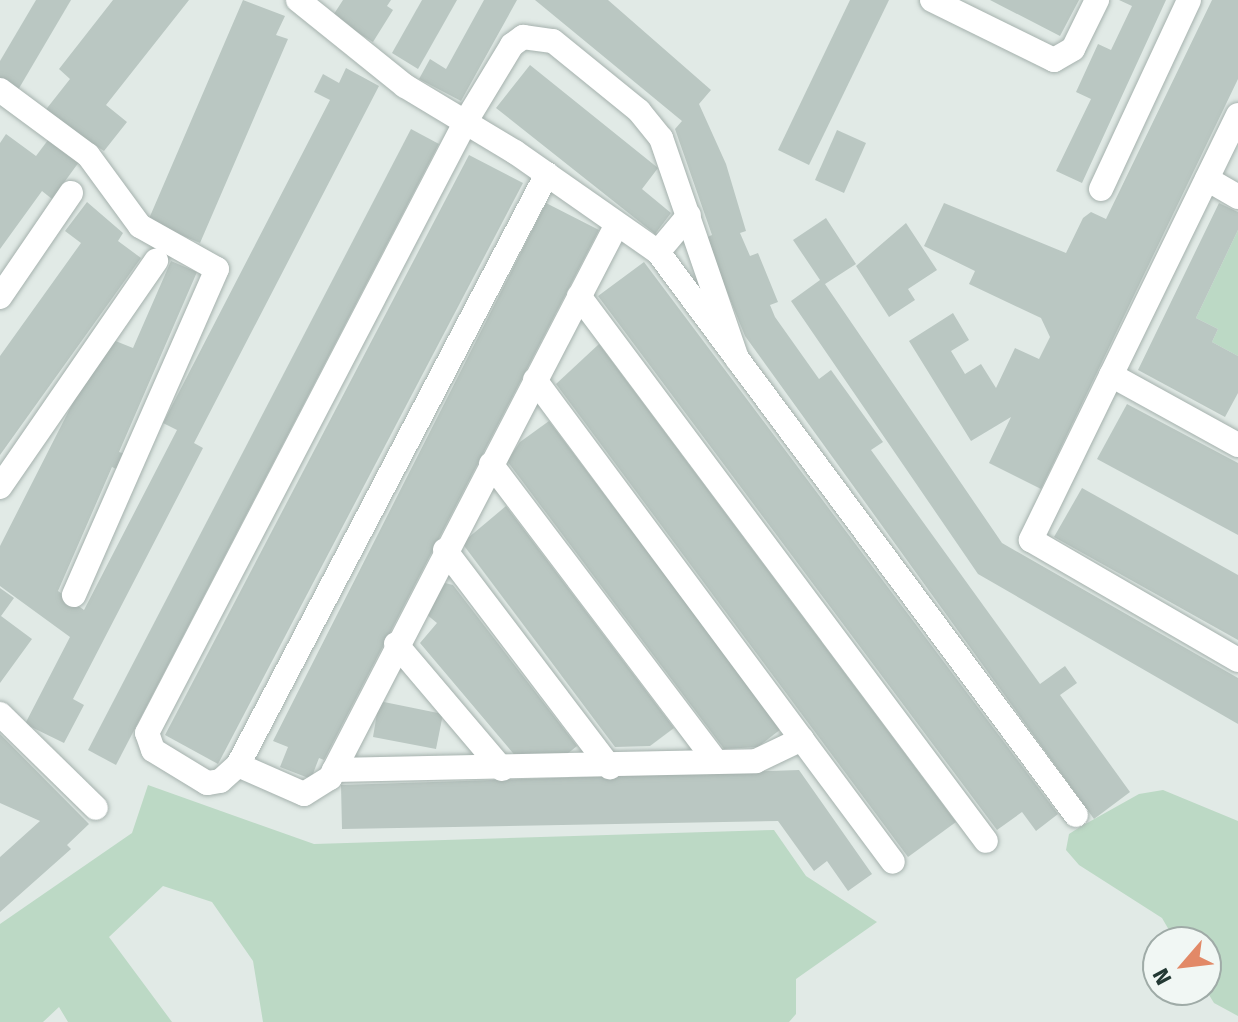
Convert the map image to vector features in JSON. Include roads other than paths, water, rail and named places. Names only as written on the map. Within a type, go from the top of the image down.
[{"type":"street","points":[[298,0],[405,86],[547,174],[616,226],[658,252],[1076,815]]},
{"type":"street","points":[[932,0],[1054,60],[1073,49],[1097,0]]},
{"type":"street","points":[[1101,189],[1189,0]]},
{"type":"street","points":[[547,174],[238,765],[220,781],[207,783],[161,757],[147,733],[466,121],[512,45],[538,35],[553,41],[651,125],[689,215],[737,359]]},
{"type":"street","points":[[0,90],[88,155],[147,232],[217,269],[74,595]]},
{"type":"street","points":[[1238,115],[1031,540],[1238,660]]},
{"type":"street","points":[[1207,179],[1238,197]]},
{"type":"street","points":[[0,297],[71,193]]},
{"type":"street","points":[[658,252],[689,215]]},
{"type":"street","points":[[238,765],[304,794],[323,785],[334,770],[396,644],[616,226]]},
{"type":"street","points":[[0,487],[78,366],[156,261]]},
{"type":"street","points":[[579,296],[986,841]]},
{"type":"street","points":[[1111,375],[1238,445]]},
{"type":"street","points":[[535,380],[893,862]]},
{"type":"street","points":[[491,464],[716,762]]},
{"type":"street","points":[[445,550],[610,767]]},
{"type":"street","points":[[396,644],[502,769]]},
{"type":"street","points":[[0,714],[96,808]]},
{"type":"street","points":[[334,770],[610,767],[716,762],[773,756],[802,739]]}]
